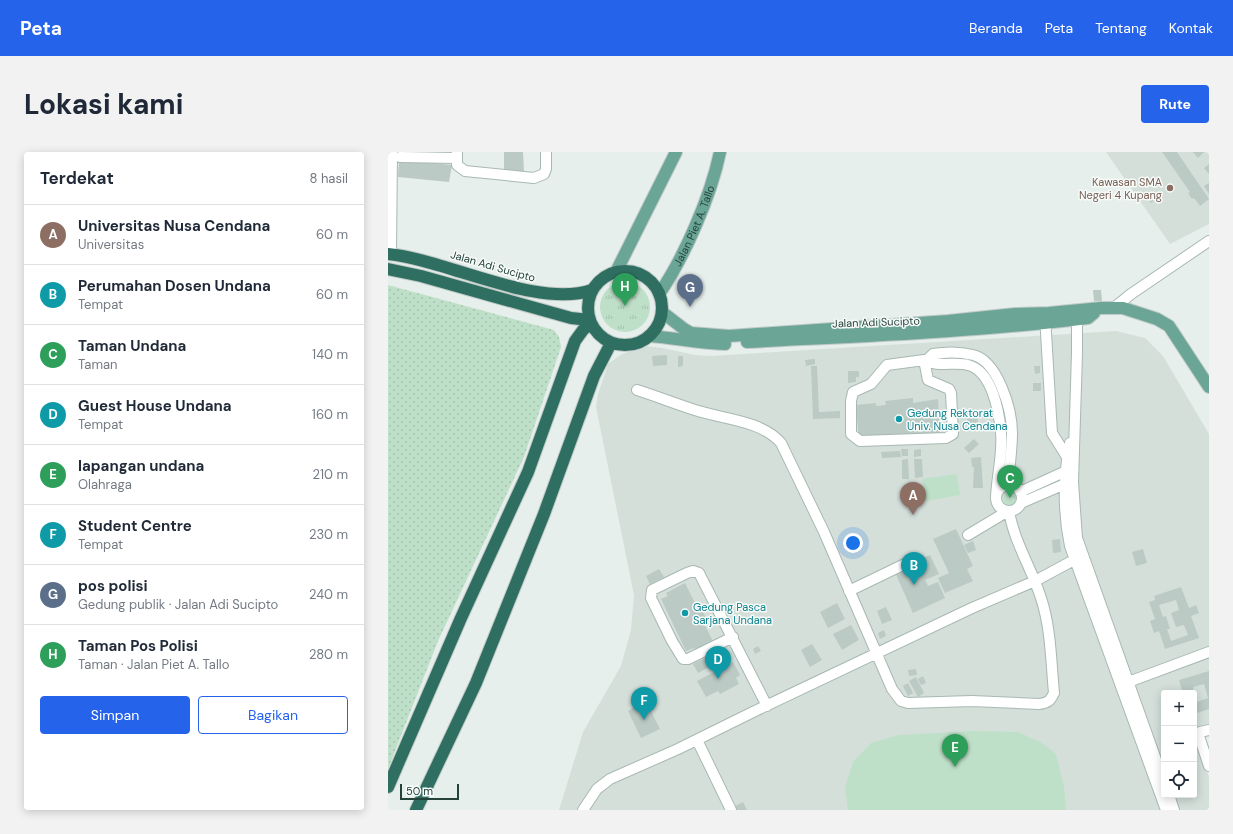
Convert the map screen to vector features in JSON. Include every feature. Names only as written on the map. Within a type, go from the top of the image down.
[{"type":"highway","name":"Jalan Adi Sucipto","points":[[390,254],[431,262],[534,292],[565,296],[592,290]]},
{"type":"highway","points":[[388,269],[421,276],[571,318],[590,321]]},
{"type":"highway","points":[[629,271],[642,275],[652,283],[659,294],[662,312],[660,321],[650,336],[638,343],[625,346],[611,343],[595,331],[590,321],[588,300],[592,290],[598,282],[606,276],[616,272],[629,271]]},
{"type":"highway","points":[[388,787],[464,611],[528,472],[575,341],[590,321]]},
{"type":"highway","points":[[416,810],[476,683],[552,492],[594,376],[611,343]]},
{"type":"main road","points":[[616,272],[676,152]]},
{"type":"main road","name":"Jalan Piet A. Tallo","points":[[659,294],[675,272],[708,194],[720,152]]},
{"type":"main road","name":"Jalan Adi Sucipto","points":[[650,336],[669,337],[688,342],[726,344],[817,337],[889,336],[1077,315],[1088,318],[1101,308],[1115,307],[1135,310],[1157,318],[1169,326],[1209,387]]},
{"type":"main road","name":"Jalan Adi Sucipto","points":[[662,312],[691,333],[729,336],[1045,318]]},
{"type":"street","points":[[390,254],[390,184],[396,155],[457,155],[457,165],[465,171],[534,178],[544,174],[546,169],[546,152]]},
{"type":"street","points":[[1115,307],[1131,294],[1209,241]]},
{"type":"street","points":[[1069,483],[1076,435],[1077,315]]},
{"type":"street","points":[[1045,318],[1052,433],[1067,457]]},
{"type":"street","points":[[926,360],[928,380],[949,389],[951,393],[955,430],[953,434],[946,438],[860,441],[851,434],[851,401],[853,392],[871,384],[887,365],[926,360],[933,354],[939,353],[972,354],[988,364],[1001,385],[1006,400],[1012,431],[1008,485]]},
{"type":"street","points":[[926,360],[937,365],[966,364],[977,368],[983,375],[991,391],[999,420],[1001,434],[996,497],[999,507],[1009,511]]},
{"type":"street","points":[[637,390],[696,410],[760,429],[776,437],[790,460],[896,696],[901,701],[908,703],[1046,703],[1054,693],[1049,636],[1042,599],[1015,534],[1009,511]]},
{"type":"street","points":[[1076,435],[1071,442],[1064,472],[1069,483],[1079,559],[1125,684],[1161,774]]},
{"type":"street","points":[[1000,450],[1011,453]]},
{"type":"street","points":[[1020,492],[1064,472]]},
{"type":"street","points":[[968,535],[1009,511],[1014,510],[1021,503],[1069,483]]},
{"type":"street","points":[[996,497],[1002,487],[1008,485],[1020,492],[1021,503]]},
{"type":"street","points":[[583,810],[597,789],[605,782],[1079,559]]},
{"type":"street","points":[[849,591],[912,561]]},
{"type":"street","points":[[733,637],[688,659],[683,659],[672,641],[651,598],[652,590],[687,573],[693,571],[699,573],[733,637],[767,706]]},
{"type":"street","points":[[1125,684],[1209,653]]},
{"type":"street","points":[[1125,684],[1166,810]]},
{"type":"street","points":[[1209,730],[1200,732],[1199,736],[1209,766]]},
{"type":"street","points":[[697,740],[732,810]]},
{"type":"street","points":[[1170,798],[1174,810]]},
{"type":"shaded area","name":"Kawasan SMA Negeri 4 Kupang","points":[[1106,152],[1209,152],[1209,224],[1170,244]]},
{"type":"shaded area","points":[[1116,331],[1145,338],[1163,356],[1209,434],[1209,726],[1197,729],[1197,690],[1161,690],[1161,798],[1197,798],[1197,741],[1209,777],[1209,810],[559,810],[583,732],[621,666],[631,630],[634,595],[596,407],[598,394],[608,364],[622,354],[645,346],[695,355],[710,356]]},
{"type":"green space","points":[[620,282],[630,282],[643,289],[650,302],[650,312],[643,325],[630,332],[620,332],[611,328],[604,321],[600,312],[600,302],[604,293],[611,286]]},
{"type":"green space","points":[[388,285],[554,330],[559,337],[561,347],[524,457],[438,641],[388,769]]},
{"type":"green space","points":[[957,474],[960,495],[926,501],[922,479]]},
{"type":"green space","points":[[1010,491],[1015,493],[1017,498],[1015,503],[1010,505],[1005,503],[1003,498],[1005,493]]},
{"type":"green space","points":[[973,731],[1018,732],[1042,743],[1056,754],[1064,786],[1066,810],[848,810],[845,787],[853,762],[871,743],[898,735]]},
{"type":"building","points":[[504,152],[523,152],[524,171],[504,172]]},
{"type":"building","points":[[1162,152],[1177,152],[1209,199],[1200,206],[1194,198],[1192,199],[1188,193],[1190,192]]},
{"type":"building","points":[[1193,152],[1204,152],[1198,158]]},
{"type":"building","points":[[399,159],[452,165],[449,182],[398,177]]},
{"type":"building","points":[[1209,164],[1209,174],[1204,168]]},
{"type":"building","points":[[1209,183],[1209,194],[1204,186]]},
{"type":"building","points":[[1152,194],[1156,199],[1151,203],[1147,198]]},
{"type":"building","points":[[1093,290],[1101,290],[1102,301],[1094,301]]},
{"type":"building","points":[[667,355],[667,365],[653,366],[652,356]]},
{"type":"building","points":[[678,356],[683,356],[683,366],[678,367]]},
{"type":"building","points":[[815,359],[815,364],[806,366],[805,360]]},
{"type":"building","points":[[811,366],[817,366],[819,412],[840,411],[840,418],[813,419]]},
{"type":"building","points":[[1034,366],[1040,366],[1040,373],[1035,374]]},
{"type":"building","points":[[848,371],[859,371],[859,377],[856,377],[856,382],[848,383]]},
{"type":"building","points":[[1033,383],[1041,383],[1041,391],[1033,391]]},
{"type":"building","name":"Gedung Rektorat Univ. Nusa Cendana","points":[[913,398],[913,403],[938,399],[940,433],[916,433],[916,435],[859,440],[856,405],[876,403],[876,406],[886,405],[885,401]]},
{"type":"building","points":[[970,411],[971,416],[977,416],[978,425],[968,425],[967,419],[962,419],[961,412]]},
{"type":"building","points":[[974,439],[979,444],[969,453],[964,448]]},
{"type":"building","points":[[901,449],[908,449],[908,456],[902,456]]},
{"type":"building","points":[[921,449],[921,456],[914,457],[914,450]]},
{"type":"building","points":[[900,451],[901,457],[882,458],[881,452]]},
{"type":"building","points":[[981,457],[983,488],[973,488],[974,467],[972,467],[971,458]]},
{"type":"building","points":[[908,459],[909,479],[902,479],[902,460]]},
{"type":"building","points":[[914,459],[922,459],[923,477],[915,478]]},
{"type":"building","points":[[956,529],[973,566],[967,569],[973,581],[945,593],[938,578],[949,573],[933,539]]},
{"type":"building","points":[[1060,539],[1061,552],[1053,553],[1052,540]]},
{"type":"building","points":[[973,541],[976,550],[968,553],[964,545]]},
{"type":"building","points":[[1143,549],[1147,563],[1136,566],[1132,552]]},
{"type":"building","points":[[930,555],[939,574],[925,580],[928,586],[938,582],[945,598],[913,613],[895,572]]},
{"type":"building","points":[[659,569],[664,577],[650,584],[646,576]]},
{"type":"building","name":"Gedung Pasca Sarjana Undana","points":[[685,583],[695,603],[698,602],[708,622],[704,624],[714,643],[696,652],[694,648],[686,651],[661,599],[668,596],[666,593]]},
{"type":"building","points":[[1181,587],[1189,608],[1196,605],[1199,613],[1191,616],[1199,638],[1165,649],[1159,631],[1154,633],[1150,621],[1155,619],[1149,602],[1155,600],[1154,596]],"holes":[[[1176,600],[1179,610],[1171,613],[1176,627],[1184,625],[1188,635],[1171,641],[1167,629],[1170,629],[1166,616],[1163,617],[1159,605]]]},
{"type":"building","points":[[837,603],[845,619],[828,628],[820,612]]},
{"type":"building","points":[[886,607],[892,620],[882,624],[877,611]]},
{"type":"building","points":[[851,625],[859,640],[842,650],[833,634]]},
{"type":"building","points":[[884,630],[886,636],[880,639],[878,633]]},
{"type":"building","points":[[812,644],[822,660],[810,667],[801,650]]},
{"type":"building","points":[[758,646],[761,651],[755,654],[753,649]]},
{"type":"building","points":[[721,653],[723,659],[717,662],[715,656]]},
{"type":"building","points":[[707,657],[711,666],[698,673],[693,664]]},
{"type":"building","points":[[733,662],[740,675],[736,678],[739,684],[720,694],[718,691],[706,697],[697,681]]},
{"type":"building","points":[[916,669],[917,675],[909,676],[908,670]]},
{"type":"building","points":[[1209,671],[1209,709],[1197,713],[1197,702],[1208,698],[1204,684],[1193,687],[1194,690],[1182,690],[1179,680]]},
{"type":"building","points":[[923,676],[926,683],[921,685],[918,679]]},
{"type":"building","points":[[916,677],[924,693],[918,697],[909,681]]},
{"type":"building","points":[[908,683],[913,693],[908,696],[903,686]]},
{"type":"building","points":[[646,701],[660,729],[641,738],[628,711]]},
{"type":"building","points":[[743,802],[747,810],[736,810],[734,807]]},
{"type":"place","name":"Kawasan SMA Negeri 4 Kupang","points":[[1170,188]]},
{"type":"place","name":"Taman Pos Polisi","points":[[625,306]]},
{"type":"place","name":"pos polisi","points":[[690,307]]},
{"type":"place","name":"Gedung Rektorat Univ. Nusa Cendana","points":[[899,419]]},
{"type":"place","name":"Taman Undana","points":[[1010,498]]},
{"type":"place","name":"Universitas Nusa Cendana","points":[[913,515]]},
{"type":"place","name":"Perumahan Dosen Undana","points":[[914,585]]},
{"type":"place","name":"Gedung Pasca Sarjana Undana","points":[[685,613]]},
{"type":"place","name":"Guest House Undana","points":[[718,679]]},
{"type":"place","name":"Student Centre","points":[[644,720]]},
{"type":"place","name":"lapangan undana","points":[[955,767]]}]
